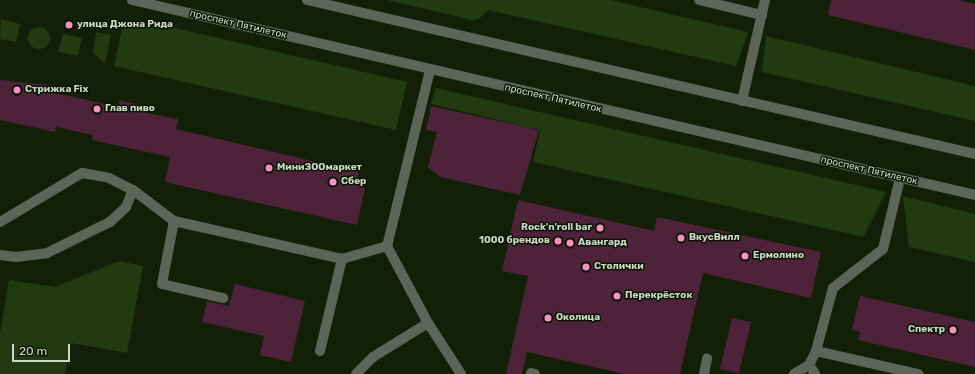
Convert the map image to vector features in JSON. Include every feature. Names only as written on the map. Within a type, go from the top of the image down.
[{"type":"street","name":"проспект Пятилеток","points":[[132,0],[975,196]]},
{"type":"street","points":[[307,0],[975,154]]},
{"type":"street","points":[[699,0],[762,15]]},
{"type":"street","points":[[742,101],[765,0]]},
{"type":"street","points":[[430,70],[387,246],[428,324],[461,374]]},
{"type":"street","points":[[0,222],[82,173],[109,178],[134,190],[174,221],[342,259],[387,246]]},
{"type":"street","points":[[794,374],[809,365],[816,351],[833,288],[883,249],[900,178]]},
{"type":"street","points":[[0,255],[16,257],[47,253],[110,222],[126,207],[134,190]]},
{"type":"street","points":[[174,221],[162,284],[223,298]]},
{"type":"street","points":[[320,351],[342,259]]},
{"type":"street","points":[[356,374],[373,358],[428,324]]},
{"type":"street","points":[[816,351],[918,374]]},
{"type":"street","points":[[704,374],[707,358]]},
{"type":"street","points":[[809,365],[815,374]]},
{"type":"green space","points":[[387,0],[610,0],[748,32],[736,66],[488,10],[479,19],[472,20]]},
{"type":"green space","points":[[1,19],[20,24],[16,42],[0,39]]},
{"type":"green space","points":[[123,24],[175,28],[407,82],[396,130],[114,66]]},
{"type":"green space","points":[[39,27],[47,30],[50,38],[47,46],[39,49],[31,46],[28,38],[31,30]]},
{"type":"green space","points":[[96,32],[111,35],[105,63],[93,53]]},
{"type":"green space","points":[[63,34],[82,38],[78,56],[58,52]]},
{"type":"green space","points":[[766,36],[975,86],[975,121],[762,72]]},
{"type":"green space","points":[[436,88],[886,192],[863,237],[533,162],[540,130],[431,104]]},
{"type":"green space","points":[[903,196],[975,214],[975,262],[909,247]]},
{"type":"green space","points":[[119,261],[143,266],[127,353],[71,343],[65,374],[0,374],[0,334],[9,280],[55,287]]},
{"type":"building","points":[[831,0],[959,0],[975,4],[975,50],[828,15]]},
{"type":"building","points":[[0,80],[49,85],[47,91],[118,107],[119,100],[143,106],[141,112],[178,119],[176,129],[359,172],[356,185],[365,188],[357,225],[165,182],[170,157],[92,140],[93,135],[56,127],[55,132],[0,120]]},
{"type":"building","points":[[431,106],[539,130],[520,195],[440,177],[428,167],[437,132],[426,130]]},
{"type":"building","points":[[518,200],[654,231],[657,217],[821,252],[811,298],[703,273],[680,374],[625,374],[527,352],[522,374],[506,374],[528,276],[502,271]]},
{"type":"building","points":[[235,284],[305,301],[291,362],[260,355],[264,336],[202,322],[207,301],[229,306]]},
{"type":"building","points":[[860,296],[975,322],[975,367],[858,340],[860,332],[852,330]]},
{"type":"building","points":[[732,318],[751,322],[739,373],[720,369]]},
{"type":"place","name":"улица Джона Рида","points":[[69,25]]},
{"type":"place","name":"Стрижка Fix","points":[[17,90]]},
{"type":"place","name":"Глав пиво","points":[[97,109]]},
{"type":"place","name":"МиниЗООмаркет","points":[[269,168]]},
{"type":"place","name":"Сбер","points":[[333,182]]},
{"type":"place","name":"Rock'n'roll bar","points":[[600,228]]},
{"type":"place","name":"ВкусВилл","points":[[681,238]]},
{"type":"place","name":"1000 брендов","points":[[558,241]]},
{"type":"place","name":"Авангард","points":[[570,243]]},
{"type":"place","name":"Ермолино","points":[[745,256]]},
{"type":"place","name":"Столички","points":[[586,267]]},
{"type":"place","name":"Перекрёсток","points":[[617,296]]},
{"type":"place","name":"Околица","points":[[548,318]]},
{"type":"place","name":"Спектр","points":[[953,330]]}]
